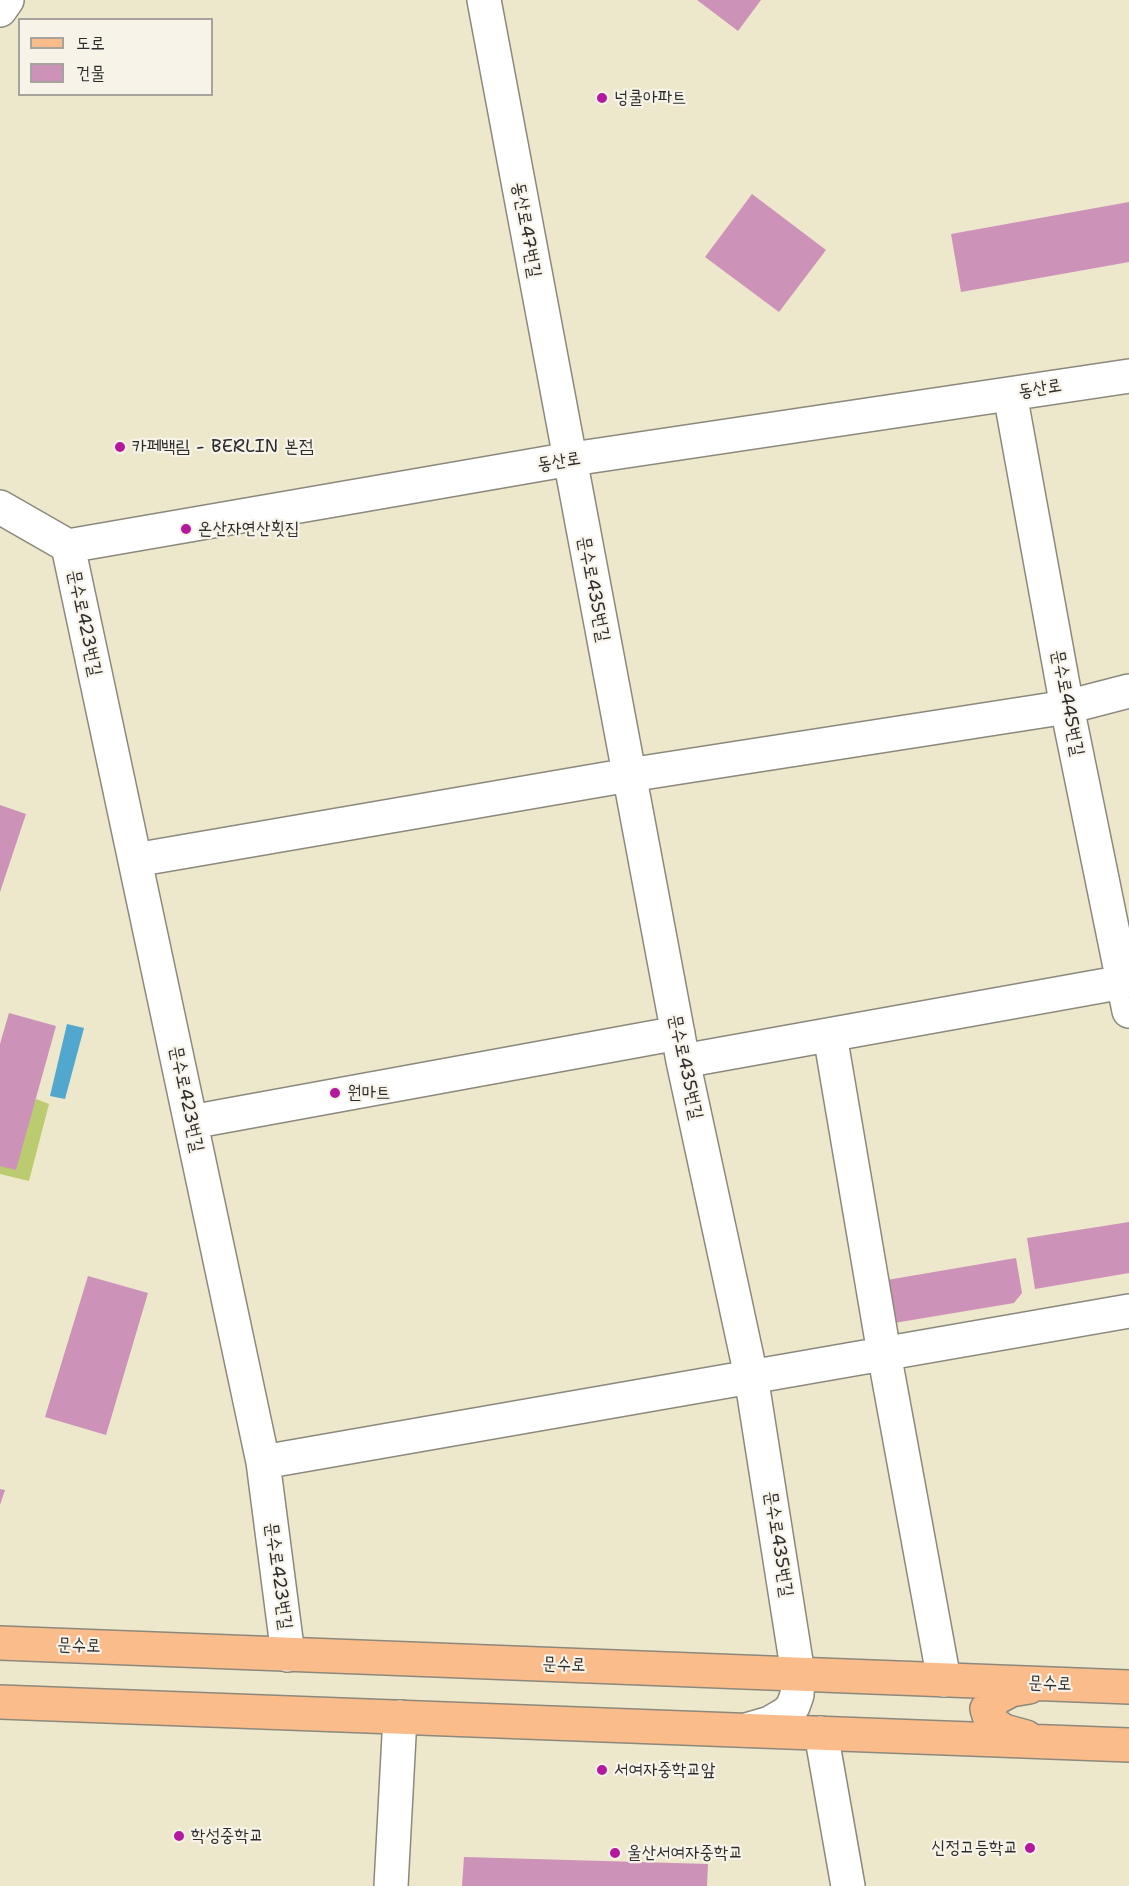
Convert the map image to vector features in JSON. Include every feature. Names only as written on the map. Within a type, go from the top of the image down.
[{"type":"main road","name":"문수로","points":[[0,1643],[1129,1687]]},
{"type":"main road","points":[[1059,1742],[1004,1731],[991,1722],[987,1709],[996,1698],[1011,1690],[1064,1684]]},
{"type":"main road","points":[[0,1702],[1129,1745]]},
{"type":"street","points":[[0,10],[7,0]]},
{"type":"street","name":"동산로47번길","points":[[484,0],[569,460]]},
{"type":"street","name":"동산로","points":[[68,546],[569,460],[1129,376]]},
{"type":"street","name":"문수로445번길","points":[[1010,394],[1067,707],[1127,992]]},
{"type":"street","name":"문수로435번길","points":[[569,460],[680,1047],[751,1376],[798,1674],[797,1695],[793,1706],[787,1713],[770,1723],[747,1730]]},
{"type":"street","points":[[0,507],[68,546]]},
{"type":"street","name":"문수로423번길","points":[[68,546],[263,1462],[288,1654]]},
{"type":"street","points":[[135,860],[628,775],[1067,707],[1129,691]]},
{"type":"street","points":[[190,1122],[680,1047],[830,1035],[1127,992]]},
{"type":"street","points":[[830,1035],[884,1353],[944,1680]]},
{"type":"street","points":[[263,1462],[1129,1311]]},
{"type":"street","points":[[0,1633],[61,1646]]},
{"type":"street","points":[[391,1886],[400,1717]]},
{"type":"street","points":[[821,1733],[848,1886]]},
{"type":"green space","points":[[36,1099],[49,1104],[29,1181],[0,1174],[0,1166]]},
{"type":"water","points":[[67,1024],[84,1028],[65,1099],[50,1096]]},
{"type":"building","points":[[697,0],[761,0],[738,31]]},
{"type":"building","points":[[752,194],[826,250],[779,312],[705,257]]},
{"type":"building","points":[[1129,202],[1129,262],[961,292],[951,234]]},
{"type":"building","points":[[0,805],[26,814],[0,892]]},
{"type":"building","points":[[9,1013],[56,1026],[16,1170],[0,1166],[0,1044]]},
{"type":"building","points":[[1129,1222],[1129,1273],[1035,1289],[1027,1238]]},
{"type":"building","points":[[1016,1258],[1022,1293],[1014,1303],[894,1323],[887,1280]]},
{"type":"building","points":[[88,1276],[148,1293],[106,1435],[45,1417]]},
{"type":"building","points":[[0,1489],[5,1490],[0,1505]]},
{"type":"building","points":[[464,1857],[708,1864],[707,1886],[462,1886]]},
{"type":"place","name":"넝쿨아파트","points":[[602,98]]},
{"type":"place","name":"카페백림 - BERLIN 본점","points":[[120,447]]},
{"type":"place","name":"온산자연산횟집","points":[[186,529]]},
{"type":"place","name":"원마트","points":[[335,1093]]},
{"type":"place","name":"서여자중학교앞","points":[[602,1770]]},
{"type":"place","name":"학성중학교","points":[[179,1836]]},
{"type":"place","name":"신정고등학교","points":[[1030,1848]]},
{"type":"place","name":"울산서여자중학교","points":[[615,1853]]}]
